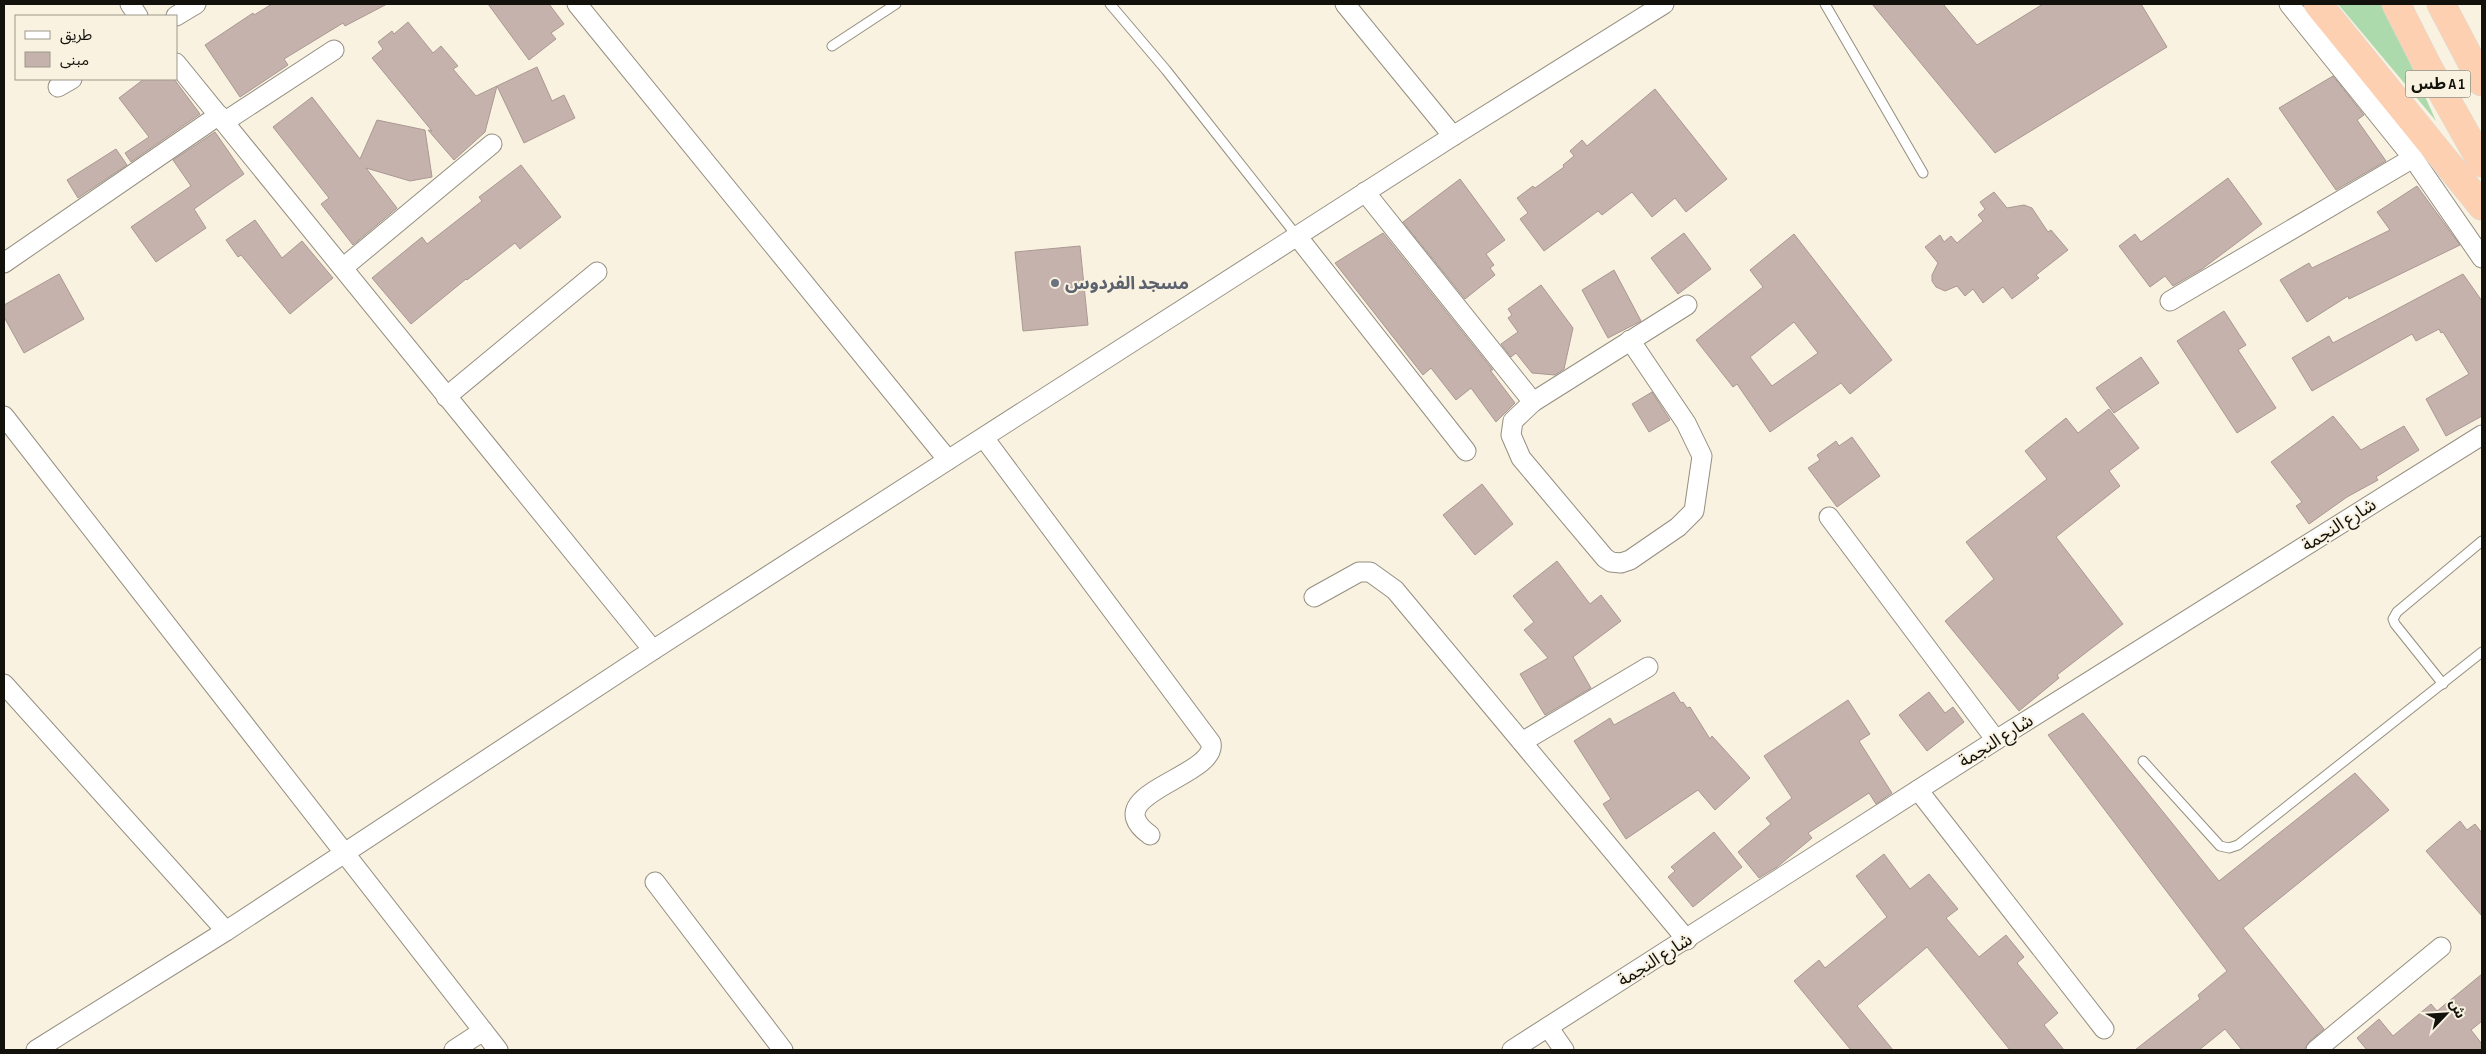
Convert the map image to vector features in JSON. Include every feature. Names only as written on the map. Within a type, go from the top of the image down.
[{"type":"highway","points":[[2318,4],[2482,206]]},
{"type":"highway","name":"طس A 1","points":[[2396,4],[2428,67],[2482,164]]},
{"type":"highway","points":[[2441,4],[2482,82]]},
{"type":"street","points":[[130,4],[137,15]]},
{"type":"street","points":[[178,15],[196,4]]},
{"type":"street","points":[[577,4],[948,460]]},
{"type":"street","points":[[1345,4],[1452,136]]},
{"type":"street","points":[[36,1050],[226,931],[653,650],[1452,136],[1664,4]]},
{"type":"street","points":[[2289,4],[2413,158],[2482,258]]},
{"type":"street","points":[[4,262],[221,118],[334,50]]},
{"type":"street","points":[[178,65],[344,267],[446,397],[653,650]]},
{"type":"street","points":[[344,267],[492,144]]},
{"type":"street","points":[[2170,301],[2413,158]]},
{"type":"street","points":[[1365,192],[1533,402]]},
{"type":"street","points":[[1297,236],[1466,451]]},
{"type":"street","points":[[446,397],[597,272]]},
{"type":"street","points":[[1630,340],[1686,423],[1702,456],[1694,511],[1678,527],[1630,560],[1621,563],[1611,562],[1605,558],[1521,458],[1511,435],[1513,421],[1533,402],[1630,340],[1687,304]]},
{"type":"street","points":[[4,416],[498,1050]]},
{"type":"street","name":"شارع النجمة","points":[[1512,1050],[1687,940],[1996,740],[2482,435]]},
{"type":"street","points":[[984,438],[1211,743],[1212,748],[1208,756],[1172,782],[1141,800],[1136,807],[1137,821],[1142,829],[1150,835]]},
{"type":"street","points":[[1829,517],[1996,740]]},
{"type":"street","points":[[1314,597],[1359,572],[1370,572],[1395,590],[1687,940]]},
{"type":"street","points":[[1522,742],[1648,667]]},
{"type":"street","points":[[4,684],[226,931]]},
{"type":"street","points":[[1918,790],[2104,1029]]},
{"type":"street","points":[[655,882],[782,1050]]},
{"type":"street","points":[[2316,1050],[2441,947]]},
{"type":"street","points":[[1548,1028],[1564,1050]]},
{"type":"street","points":[[454,1050],[483,1031]]},
{"type":"lane","points":[[832,46],[896,4]]},
{"type":"lane","points":[[1110,4],[1166,70],[1297,236]]},
{"type":"lane","points":[[1825,4],[1923,173]]},
{"type":"lane","points":[[2443,684],[2393,619],[2397,612],[2482,541]]},
{"type":"lane","points":[[2143,761],[2220,846],[2229,848],[2238,844],[2482,652]]},
{"type":"green space","points":[[2338,4],[2384,4],[2436,121]]},
{"type":"building","points":[[272,4],[387,4],[345,26],[343,23],[284,59],[288,65],[240,97],[205,45],[253,13],[254,15]]},
{"type":"building","points":[[488,4],[549,4],[564,24],[551,33],[556,39],[529,60]]},
{"type":"building","points":[[1872,4],[1943,4],[1977,45],[2043,4],[2141,4],[2167,47],[1995,153]]},
{"type":"building","points":[[408,22],[433,53],[441,46],[458,66],[453,69],[476,96],[497,86],[485,132],[454,160],[372,58],[383,49],[378,42],[392,31],[394,34]]},
{"type":"building","points":[[537,67],[552,101],[564,95],[575,118],[524,143],[497,86]]},
{"type":"building","points":[[2333,76],[2364,115],[2357,120],[2386,161],[2336,190],[2279,108]]},
{"type":"building","points":[[143,80],[175,80],[200,114],[131,162],[125,153],[149,137],[119,98]]},
{"type":"building","points":[[1655,89],[1727,179],[1686,212],[1675,198],[1652,217],[1632,192],[1602,215],[1598,211],[1544,251],[1520,219],[1528,213],[1517,198],[1533,186],[1535,188],[1564,167],[1563,165],[1574,156],[1570,151],[1582,140],[1587,146]]},
{"type":"building","points":[[312,97],[360,159],[377,120],[425,130],[432,177],[410,181],[366,168],[397,208],[353,245],[321,204],[329,198],[273,127]]},
{"type":"building","points":[[215,132],[244,174],[194,209],[206,228],[156,262],[131,227],[191,186],[173,160]]},
{"type":"building","points":[[116,149],[127,165],[78,198],[67,180]]},
{"type":"building","points":[[521,165],[561,217],[520,249],[515,243],[466,279],[411,324],[372,278],[422,237],[427,244],[482,201],[479,197]]},
{"type":"building","points":[[2228,178],[2262,224],[2202,269],[2173,286],[2165,276],[2150,287],[2119,246],[2135,234],[2141,242]]},
{"type":"building","points":[[1460,179],[1505,240],[1486,254],[1494,265],[1490,268],[1495,275],[1465,299],[1403,222]]},
{"type":"building","points":[[2417,186],[2460,245],[2349,299],[2348,296],[2307,322],[2280,280],[2309,263],[2312,268],[2390,230],[2377,212]]},
{"type":"building","points":[[1994,192],[2007,208],[2024,205],[2032,208],[2048,232],[2051,230],[2068,250],[2036,275],[2039,278],[2012,299],[2003,287],[1983,303],[1973,289],[1965,296],[1957,286],[1945,291],[1936,287],[1932,281],[1932,275],[1938,263],[1925,247],[1940,235],[1944,242],[1951,236],[1957,243],[1983,221],[1978,215],[1985,209],[1980,202]]},
{"type":"building","points":[[255,220],[282,258],[302,241],[333,278],[290,314],[241,255],[238,257],[226,240]]},
{"type":"building","points":[[1383,233],[1493,370],[1490,370],[1515,403],[1496,422],[1471,388],[1456,400],[1431,368],[1423,375],[1335,263]]},
{"type":"building","points":[[1684,233],[1711,269],[1678,294],[1651,258]]},
{"type":"building","points":[[1794,234],[1892,360],[1850,394],[1841,383],[1770,432],[1737,384],[1733,387],[1696,340],[1763,287],[1750,270]],"holes":[[[1794,322],[1818,353],[1772,386],[1750,357]]]},
{"type":"building","points":[[1080,246],[1088,325],[1023,331],[1015,252]]},
{"type":"building","points":[[1614,270],[1641,321],[1608,338],[1582,290]]},
{"type":"building","points":[[59,274],[84,319],[24,353],[4,317],[4,305]]},
{"type":"building","points":[[2463,274],[2482,301],[2482,416],[2446,436],[2426,399],[2469,374],[2443,332],[2441,333],[2439,329],[2416,341],[2412,334],[2312,391],[2292,358],[2329,336],[2333,343]]},
{"type":"building","points":[[1541,285],[1573,328],[1564,369],[1555,375],[1532,373],[1516,353],[1511,357],[1501,344],[1518,332],[1508,318],[1512,315],[1508,309]]},
{"type":"building","points":[[2224,311],[2246,345],[2238,350],[2276,408],[2237,433],[2177,341]]},
{"type":"building","points":[[2141,357],[2159,383],[2114,413],[2096,388]]},
{"type":"building","points":[[1652,392],[1670,420],[1649,432],[1632,404]]},
{"type":"building","points":[[2109,409],[2139,448],[2109,471],[2120,486],[2056,537],[2123,624],[2057,675],[2059,678],[2019,711],[1945,621],[1994,579],[1966,542],[2047,479],[2025,451],[2066,418],[2078,433]]},
{"type":"building","points":[[2333,416],[2361,450],[2404,426],[2419,450],[2376,477],[2378,480],[2347,497],[2309,524],[2296,506],[2302,502],[2271,462]]},
{"type":"building","points":[[1852,437],[1880,476],[1837,507],[1808,468],[1820,460],[1817,455],[1836,441],[1839,446]]},
{"type":"building","points":[[1482,484],[1513,524],[1475,555],[1443,515]]},
{"type":"building","points":[[1557,561],[1590,604],[1601,595],[1621,621],[1573,657],[1591,688],[1545,715],[1520,674],[1548,658],[1524,630],[1534,622],[1513,596]]},
{"type":"building","points":[[1674,692],[1681,703],[1683,702],[1687,708],[1690,707],[1710,739],[1712,736],[1750,778],[1715,810],[1698,790],[1626,839],[1603,804],[1611,799],[1574,741],[1610,718],[1614,725]]},
{"type":"building","points":[[1929,692],[1945,713],[1953,707],[1964,722],[1927,751],[1899,715]]},
{"type":"building","points":[[1848,700],[1870,734],[1859,741],[1892,793],[1876,804],[1869,793],[1808,833],[1812,838],[1777,867],[1759,878],[1738,852],[1771,824],[1766,818],[1792,798],[1764,756]]},
{"type":"building","points":[[2083,713],[2219,881],[2355,773],[2389,810],[2243,928],[2324,1029],[2309,1042],[2304,1050],[2242,1050],[2225,1029],[2199,1050],[2135,1050],[2200,999],[2198,995],[2227,971],[2048,735]]},
{"type":"building","points":[[2460,821],[2467,830],[2475,824],[2482,833],[2482,916],[2426,851]]},
{"type":"building","points":[[1714,832],[1742,867],[1693,907],[1668,877],[1675,871],[1671,867]]},
{"type":"building","points":[[1884,854],[1910,889],[1929,874],[1958,909],[1946,918],[1979,957],[2006,935],[2024,957],[2017,963],[2058,1013],[2044,1025],[2064,1050],[2010,1050],[1927,947],[1857,1006],[1893,1050],[1851,1050],[1794,981],[1819,960],[1825,968],[1887,917],[1856,876]]},
{"type":"building","points":[[2482,974],[2482,1021],[2471,1030],[2482,1044],[2482,1050],[2367,1050],[2357,1038],[2379,1019],[2393,1036],[2431,1004],[2437,1011]]},
{"type":"place","name":"مسجد الفردوس","points":[[1055,283]]}]
